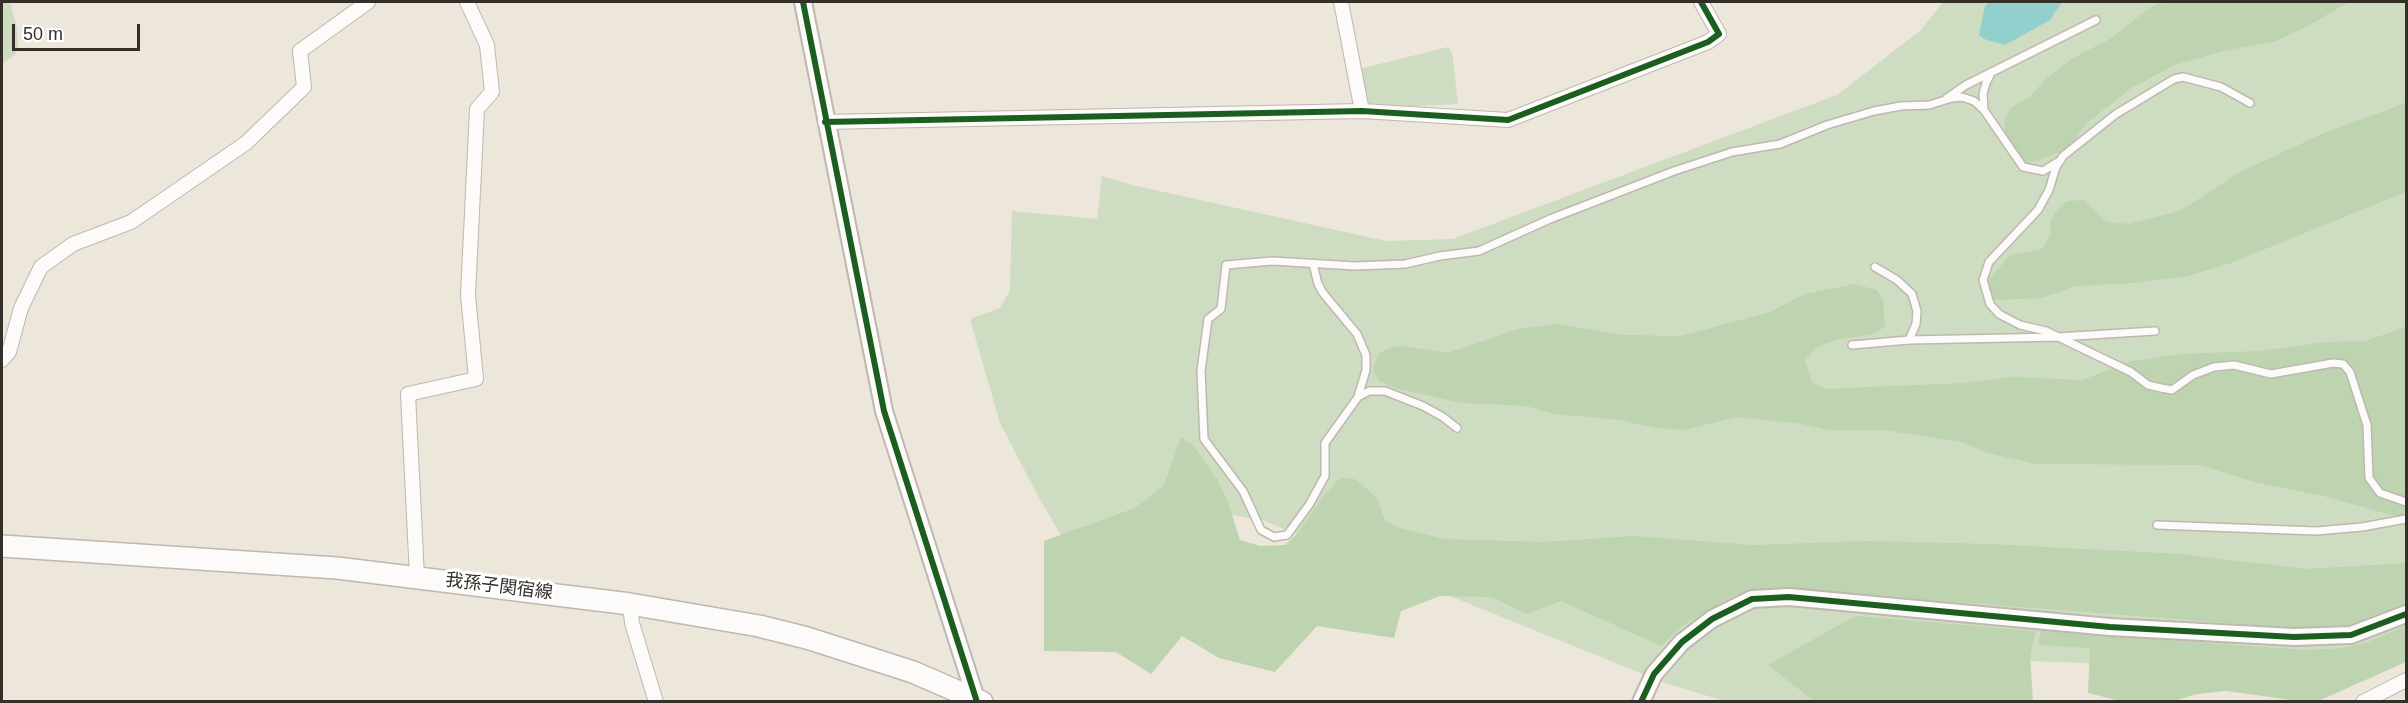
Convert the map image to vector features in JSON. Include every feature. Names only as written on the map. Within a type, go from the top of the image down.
[{"type":"main road","name":"我孫子関宿線","points":[[2,546],[337,568],[630,604],[749,624],[807,638],[913,672],[978,701]]},
{"type":"street","points":[[2,360],[9,352],[21,308],[41,267],[73,244],[131,222],[246,143],[304,87],[300,51],[368,2]]},
{"type":"street","points":[[417,577],[408,394],[476,379],[468,295],[476,120],[477,109],[492,92],[487,45],[467,2]]},
{"type":"street","points":[[803,2],[884,411],[978,701]]},
{"type":"street","points":[[1341,2],[1362,111]]},
{"type":"street","points":[[825,122],[1362,111],[1508,120],[1708,42],[1719,34],[1701,2]]},
{"type":"street","points":[[1641,702],[1654,674],[1682,642],[1712,619],[1752,599],[1789,597],[2110,627],[2294,637],[2351,635],[2406,614]]},
{"type":"street","points":[[630,604],[632,623],[656,702]]},
{"type":"street","points":[[2363,702],[2406,680]]},
{"type":"lane","points":[[1943,101],[1966,85],[2096,20]]},
{"type":"lane","points":[[1984,110],[1983,94],[1992,73]]},
{"type":"lane","points":[[1313,264],[1323,293],[1357,334],[1366,355],[1365,370],[1358,397],[1325,443],[1325,476],[1309,505],[1287,535],[1274,537],[1261,530],[1243,491],[1204,439],[1201,370],[1208,320],[1221,309],[1226,265],[1272,261],[1355,266],[1405,264],[1440,256],[1479,251],[1550,219],[1674,171],[1732,152],[1780,144],[1827,125],[1874,111],[1901,106],[1929,105],[1962,97],[1974,101],[1984,110],[2023,167],[2043,171],[2061,160],[2116,114],[2174,79],[2183,77],[2221,87],[2250,103]]},
{"type":"lane","points":[[2061,160],[2038,210],[1989,262],[1983,280],[1990,304],[1999,314],[2020,325],[2058,337],[2131,372],[2148,385],[2172,390],[2193,375],[2214,367],[2234,365],[2271,374],[2333,363],[2343,364],[2350,372],[2367,425],[2369,478],[2380,493],[2406,502]]},
{"type":"lane","points":[[1875,267],[1897,280],[1912,294],[1917,311],[1916,324],[1909,340]]},
{"type":"lane","points":[[1852,345],[1909,340],[2058,337],[2155,331]]},
{"type":"lane","points":[[1358,397],[1369,391],[1385,391],[1423,406],[1457,428]]},
{"type":"lane","points":[[2157,525],[2316,531],[2362,527],[2406,519]]},
{"type":"green space","points":[[2,2],[10,2],[17,28],[18,50],[2,64]]},
{"type":"green space","points":[[1943,2],[2406,2],[2406,635],[2384,647],[2226,669],[2008,660],[1990,701],[1724,701],[1665,683],[1262,520],[1203,510],[1061,535],[1000,423],[970,319],[1000,308],[1010,290],[1012,211],[1097,219],[1102,176],[1132,185],[1386,241],[1453,239],[1837,95],[1921,30]]},
{"type":"green space","points":[[2164,2],[2349,2],[2276,41],[2223,51],[2175,65],[2131,88],[2087,123],[2067,150],[2025,164],[2011,149],[2004,133],[2005,118],[2010,108],[2029,97],[2047,78],[2073,58],[2108,40],[2151,7]]},
{"type":"green space","points":[[1448,47],[1452,52],[1458,104],[1373,108],[1366,105],[1359,69]]},
{"type":"green space","points":[[2406,103],[2406,192],[2231,263],[2188,276],[2135,283],[2076,286],[2042,298],[1993,300],[1986,294],[1987,282],[2010,255],[2042,249],[2050,236],[2051,220],[2067,201],[2084,200],[2107,222],[2130,224],[2182,210],[2238,173],[2326,132]]},
{"type":"green space","points":[[1854,284],[1877,290],[1883,300],[1885,327],[1870,335],[1839,339],[1819,346],[1805,360],[1812,382],[1827,389],[1962,383],[2013,377],[2082,380],[2132,361],[2181,354],[2258,351],[2327,342],[2365,341],[2406,327],[2406,519],[2323,496],[2258,483],[2199,465],[2035,464],[1985,452],[1961,442],[1883,430],[1829,430],[1802,424],[1737,417],[1685,430],[1656,428],[1619,420],[1554,414],[1526,406],[1463,403],[1398,389],[1379,381],[1374,373],[1374,364],[1380,353],[1392,347],[1404,346],[1448,353],[1518,329],[1556,324],[1625,335],[1681,336],[1770,312],[1805,294]]},
{"type":"green space","points":[[1181,437],[1193,445],[1216,478],[1227,499],[1240,540],[1260,546],[1285,545],[1298,533],[1322,498],[1340,478],[1355,479],[1377,498],[1385,521],[1399,528],[1444,539],[1543,542],[1634,536],[1753,545],[1868,541],[1990,544],[2180,554],[2307,569],[2406,563],[2406,604],[2376,619],[2348,625],[2293,628],[1850,594],[1761,590],[1732,597],[1682,626],[1661,646],[1561,601],[1526,614],[1492,597],[1440,596],[1401,611],[1394,638],[1317,626],[1275,672],[1219,658],[1182,636],[1151,674],[1116,652],[1044,651],[1044,541],[1135,508],[1164,485]]},
{"type":"green space","points":[[1855,616],[2036,631],[2030,656],[2033,701],[1814,701],[1768,665]]},
{"type":"green space","points":[[2406,626],[2406,662],[2316,702],[2226,691],[2197,694],[2174,701],[2124,702],[2088,693],[2090,648],[2038,645],[2041,631],[2306,650],[2343,648],[2365,643]]},
{"type":"water","points":[[1989,2],[2062,2],[2050,20],[2005,45],[1984,39],[1979,35],[1985,6]]},
{"type":"cycle path","points":[[803,2],[884,411],[977,702]]},
{"type":"cycle path","points":[[825,122],[1362,111],[1508,120],[1708,42],[1719,34],[1701,2]]},
{"type":"cycle path","points":[[1641,702],[1654,674],[1682,642],[1712,619],[1752,599],[1789,597],[2110,627],[2294,637],[2351,635],[2406,614]]}]
